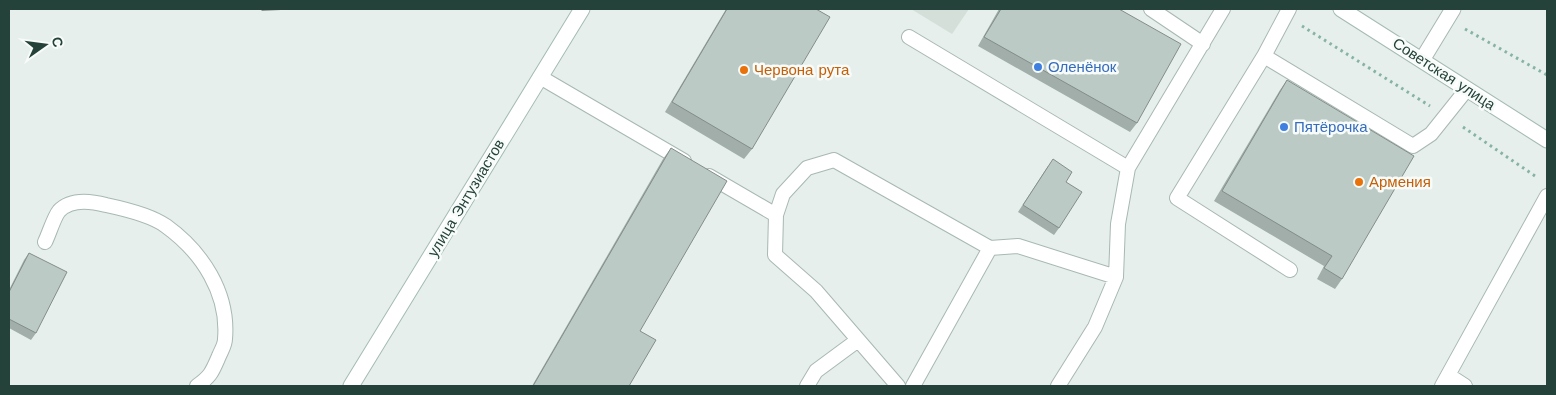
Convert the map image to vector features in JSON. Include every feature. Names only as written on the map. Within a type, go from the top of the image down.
[{"type":"street","name":"улица Энтузиастов","points":[[351,386],[582,9]]},
{"type":"street","name":"Советская улица","points":[[1341,9],[1547,140]]},
{"type":"street","points":[[1422,60],[1450,14]]},
{"type":"lane","points":[[1151,9],[1203,44]]},
{"type":"lane","points":[[1058,386],[1096,326],[1116,277],[1118,224],[1128,168],[1224,9]]},
{"type":"lane","points":[[1287,13],[1264,56],[1178,198],[1290,270]]},
{"type":"lane","points":[[909,37],[1128,168]]},
{"type":"lane","points":[[1264,56],[1413,146],[1432,134],[1467,90]]},
{"type":"lane","points":[[540,77],[776,215]]},
{"type":"lane","points":[[898,386],[816,291],[775,255],[776,215],[784,194],[807,168],[834,160],[990,248],[1018,246],[1116,277]]},
{"type":"lane","points":[[1465,386],[1445,381],[1547,196]]},
{"type":"lane","points":[[45,242],[59,211],[73,202],[97,203],[130,210],[165,225],[186,243],[205,265],[217,287],[225,315],[225,340],[210,376],[197,386]]},
{"type":"lane","points":[[913,386],[990,248]]},
{"type":"lane","points":[[807,386],[816,371],[858,340]]},
{"type":"path","points":[[1287,13],[1539,178]]},
{"type":"path","points":[[1450,14],[1547,75]]},
{"type":"shaded area","points":[[911,9],[969,9],[952,34]]},
{"type":"building","name":"Червона рута","points":[[727,9],[816,9],[830,17],[752,149],[672,102]]},
{"type":"building","points":[[1001,9],[1119,9],[1181,44],[1137,123],[984,37]]},
{"type":"building","points":[[1287,80],[1414,156],[1342,279],[1324,268],[1332,256],[1222,191]]},
{"type":"building","points":[[671,148],[727,181],[640,331],[656,340],[629,386],[533,386]]},
{"type":"building","points":[[1053,159],[1072,172],[1066,182],[1082,192],[1059,228],[1023,205]]},
{"type":"building","points":[[29,253],[67,272],[36,333],[9,319],[9,292]]},
{"type":"place","name":"Оленёнок","points":[[1038,67]]},
{"type":"place","name":"Червона рута","points":[[744,70]]},
{"type":"place","name":"Пятёрочка","points":[[1284,127]]},
{"type":"place","name":"Армения","points":[[1359,182]]}]
